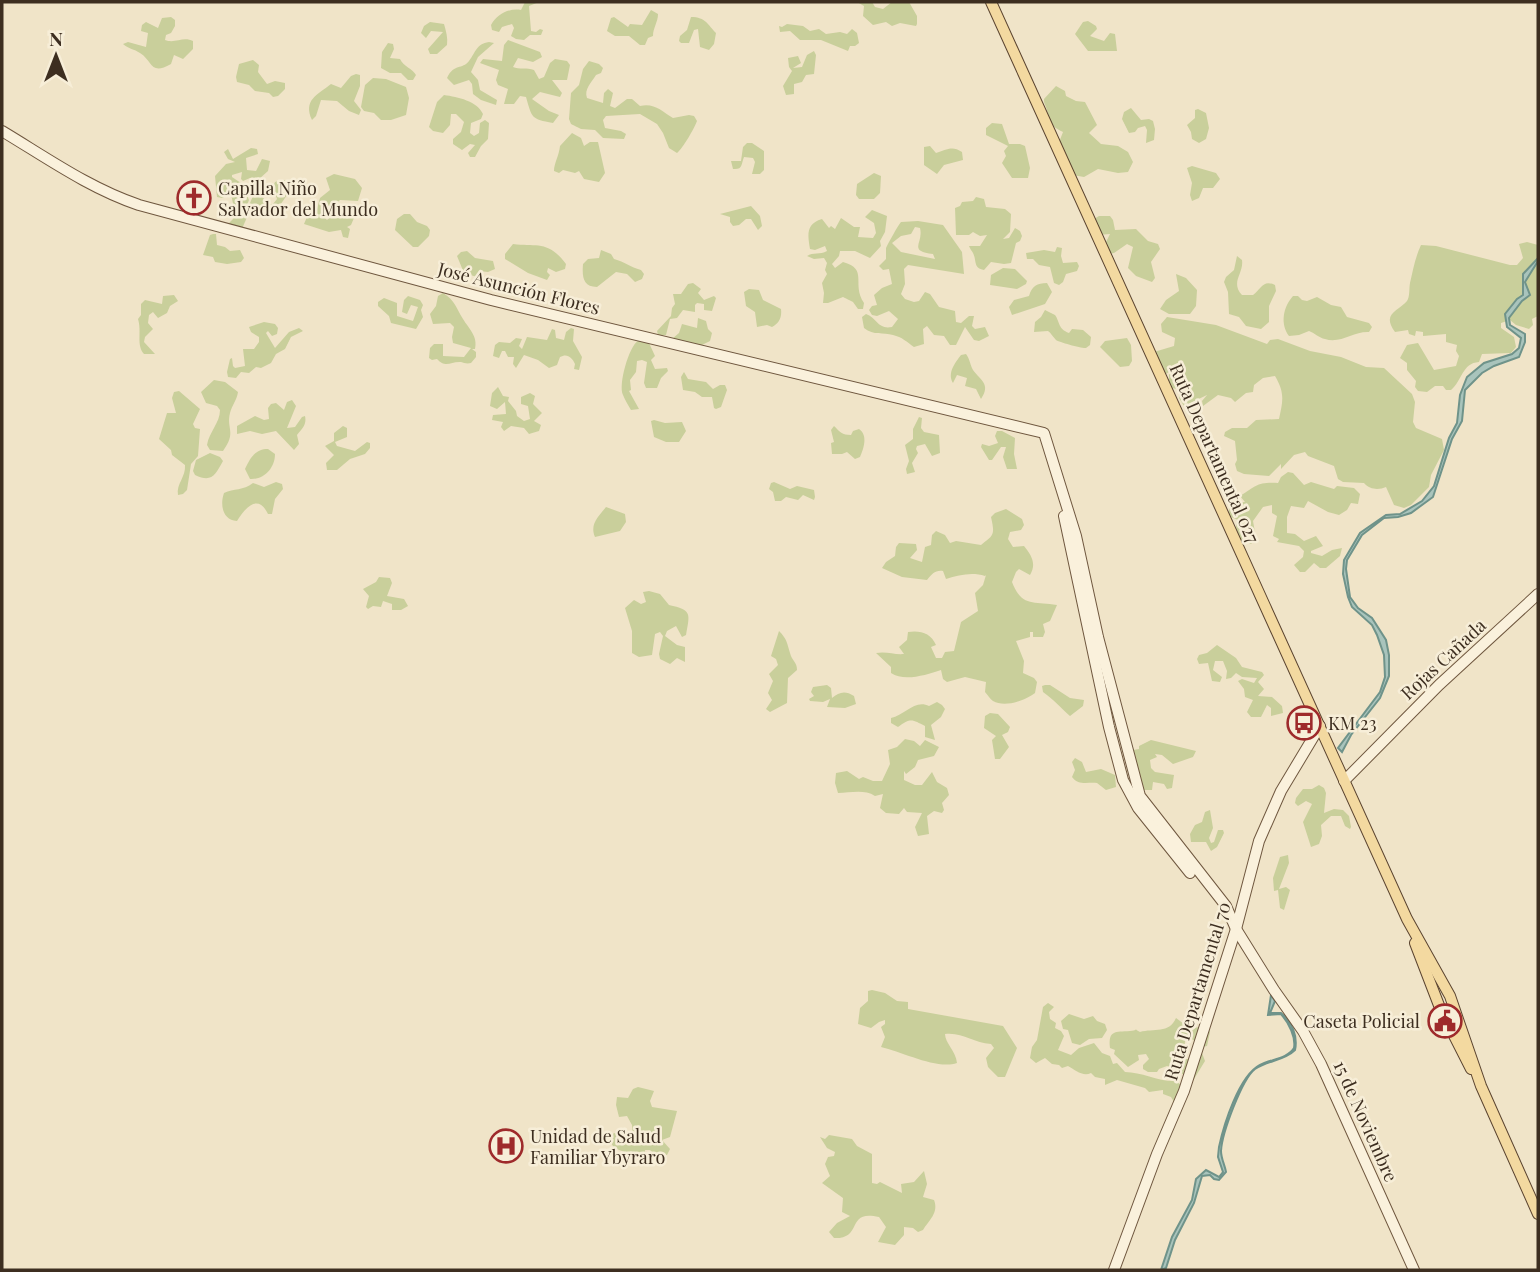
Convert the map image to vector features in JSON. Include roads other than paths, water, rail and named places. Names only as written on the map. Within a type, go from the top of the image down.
[{"type":"main road","name":"Ruta Departamental 027","points":[[992,2],[1407,919],[1450,996],[1481,1086],[1538,1214]]},
{"type":"street","name":"José Asunción Flores","points":[[2,131],[86,183],[139,205],[491,300],[1040,432]]},
{"type":"street","name":"15 de Noviembre","points":[[1040,432],[1076,536],[1098,637],[1140,796],[1226,906],[1274,990],[1303,1031],[1321,1064],[1414,1270]]},
{"type":"street","name":"Rojas Cañada","points":[[1344,781],[1442,682],[1538,594]]},
{"type":"street","name":"Ruta Departamental 70","points":[[1114,1270],[1157,1154],[1184,1091],[1259,841],[1281,791],[1320,726]]},
{"type":"water","points":[[1538,258],[1525,282],[1530,295],[1509,318],[1510,325],[1525,334],[1519,357],[1482,373],[1465,390],[1462,421],[1452,439],[1433,497],[1411,513],[1384,518],[1362,535],[1347,560],[1350,597],[1358,608],[1372,618],[1386,640],[1389,676],[1380,698],[1351,735],[1342,752],[1338,748],[1380,692],[1385,677],[1384,655],[1377,635],[1372,625],[1352,607],[1348,597],[1343,574],[1344,560],[1360,533],[1386,515],[1400,514],[1422,501],[1434,486],[1449,438],[1457,423],[1460,395],[1467,377],[1484,363],[1512,354],[1519,348],[1521,338],[1507,327],[1505,314],[1523,295],[1523,274]]},
{"type":"water","points":[[1271,995],[1275,1001],[1270,1013],[1281,1013],[1288,1021],[1295,1035],[1295,1050],[1286,1056],[1255,1069],[1244,1084],[1233,1107],[1222,1143],[1221,1154],[1226,1172],[1219,1180],[1210,1175],[1202,1176],[1194,1203],[1175,1240],[1166,1268],[1161,1270],[1172,1237],[1192,1200],[1196,1179],[1206,1170],[1219,1177],[1223,1172],[1218,1157],[1219,1147],[1229,1114],[1245,1079],[1252,1071],[1260,1065],[1291,1052],[1294,1048],[1293,1035],[1281,1014],[1268,1015]]},
{"type":"place","name":"Capilla Niño Salvador del Mundo","points":[[194,198]]},
{"type":"place","name":"KM 23","points":[[1304,723]]},
{"type":"place","name":"Caseta Policial","points":[[1445,1021]]},
{"type":"place","name":"Unidad de Salud Familiar Ybyraro","points":[[506,1146]]}]
